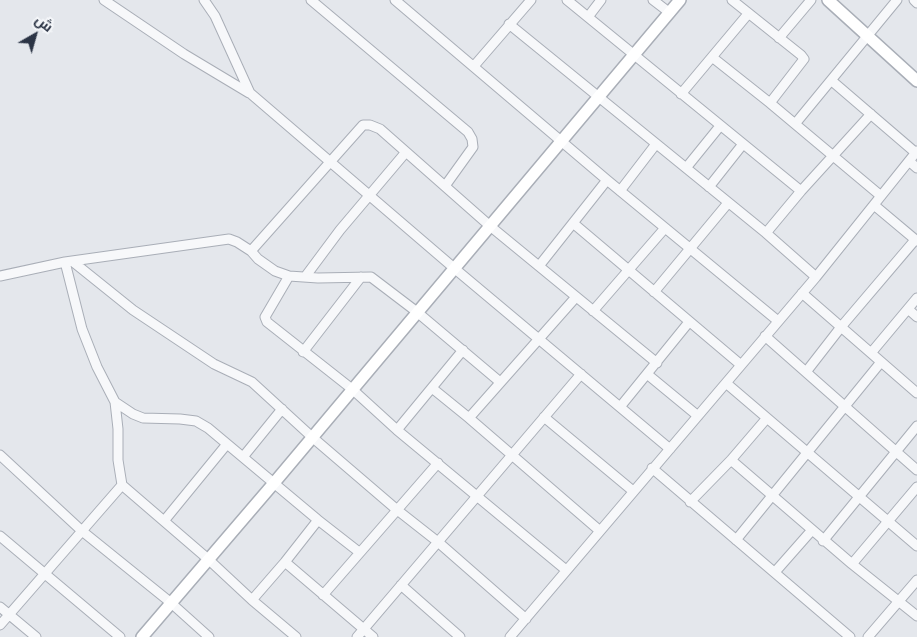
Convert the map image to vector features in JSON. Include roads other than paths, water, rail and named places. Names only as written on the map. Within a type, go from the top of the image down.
[{"type":"street","points":[[104,0],[184,54],[250,93],[369,196],[670,449]]},
{"type":"street","points":[[204,0],[216,16],[250,93]]},
{"type":"street","points":[[311,0],[468,132],[472,140],[472,147],[445,186]]},
{"type":"street","points":[[395,0],[620,192],[778,321]]},
{"type":"street","points":[[474,66],[531,0]]},
{"type":"street","points":[[567,0],[801,191]]},
{"type":"street","points":[[588,17],[601,0]]},
{"type":"street","points":[[653,0],[670,13]]},
{"type":"street","points":[[142,637],[680,0]]},
{"type":"street","points":[[732,0],[801,54],[804,59],[770,102]]},
{"type":"street","points":[[779,38],[811,0]]},
{"type":"street","points":[[828,0],[917,81]]},
{"type":"street","points":[[795,124],[897,0]]},
{"type":"street","points":[[914,0],[917,3]]},
{"type":"street","points":[[681,94],[748,14]]},
{"type":"street","points":[[509,24],[766,233],[816,277]]},
{"type":"street","points":[[712,57],[770,102],[881,196]]},
{"type":"street","points":[[510,637],[816,277],[916,152],[832,81]]},
{"type":"street","points":[[766,233],[801,191],[871,114]]},
{"type":"street","points":[[251,251],[363,126],[370,124],[380,129],[490,226],[657,363]]},
{"type":"street","points":[[686,168],[720,126]]},
{"type":"street","points":[[620,192],[656,144]]},
{"type":"street","points":[[709,187],[743,144]]},
{"type":"street","points":[[305,277],[406,152]]},
{"type":"street","points":[[909,161],[917,168]]},
{"type":"street","points":[[539,266],[606,180]]},
{"type":"street","points":[[654,292],[728,203]]},
{"type":"street","points":[[806,372],[916,240],[874,204]]},
{"type":"street","points":[[573,223],[741,365]]},
{"type":"street","points":[[593,311],[665,228]]},
{"type":"street","points":[[0,276],[69,261],[229,239],[251,251],[258,259],[275,271],[290,276],[371,277],[417,312],[500,382]]},
{"type":"street","points":[[69,261],[82,329],[97,367],[115,402],[118,429],[118,460],[122,485],[208,559],[291,635]]},
{"type":"street","points":[[69,261],[133,310],[214,364],[252,382],[312,437],[396,509],[438,542],[526,619]]},
{"type":"street","points":[[290,276],[265,320],[352,389],[397,430],[566,570]]},
{"type":"street","points":[[303,352],[361,277]]},
{"type":"street","points":[[802,293],[917,392]]},
{"type":"street","points":[[469,418],[576,297]]},
{"type":"street","points":[[871,353],[917,298]]},
{"type":"street","points":[[908,309],[917,317]]},
{"type":"street","points":[[620,407],[689,322]]},
{"type":"street","points":[[765,336],[917,470]]},
{"type":"street","points":[[397,430],[463,350]]},
{"type":"street","points":[[736,540],[881,362]]},
{"type":"street","points":[[357,637],[581,374]]},
{"type":"street","points":[[647,374],[698,416]]},
{"type":"street","points":[[726,383],[917,546]]},
{"type":"street","points":[[432,388],[600,530]]},
{"type":"street","points":[[115,402],[143,418],[196,421],[208,428],[359,552]]},
{"type":"street","points":[[244,457],[282,409]]},
{"type":"street","points":[[544,417],[633,491]]},
{"type":"street","points":[[690,502],[731,460],[767,418]]},
{"type":"street","points":[[824,541],[917,426]]},
{"type":"street","points":[[164,522],[227,444]]},
{"type":"street","points":[[0,455],[82,532],[170,602],[209,637]]},
{"type":"street","points":[[731,460],[824,541],[917,616]]},
{"type":"street","points":[[323,595],[438,463]]},
{"type":"street","points":[[652,468],[850,637]]},
{"type":"street","points":[[0,625],[44,572],[82,532],[122,485]]},
{"type":"street","points":[[852,564],[917,487]]},
{"type":"street","points":[[252,600],[318,520]]},
{"type":"street","points":[[774,572],[812,530]]},
{"type":"street","points":[[0,536],[120,637]]},
{"type":"street","points":[[285,562],[372,637]]},
{"type":"street","points":[[868,637],[917,580]]},
{"type":"street","points":[[401,585],[460,637]]},
{"type":"street","points":[[0,608],[36,637]]}]
